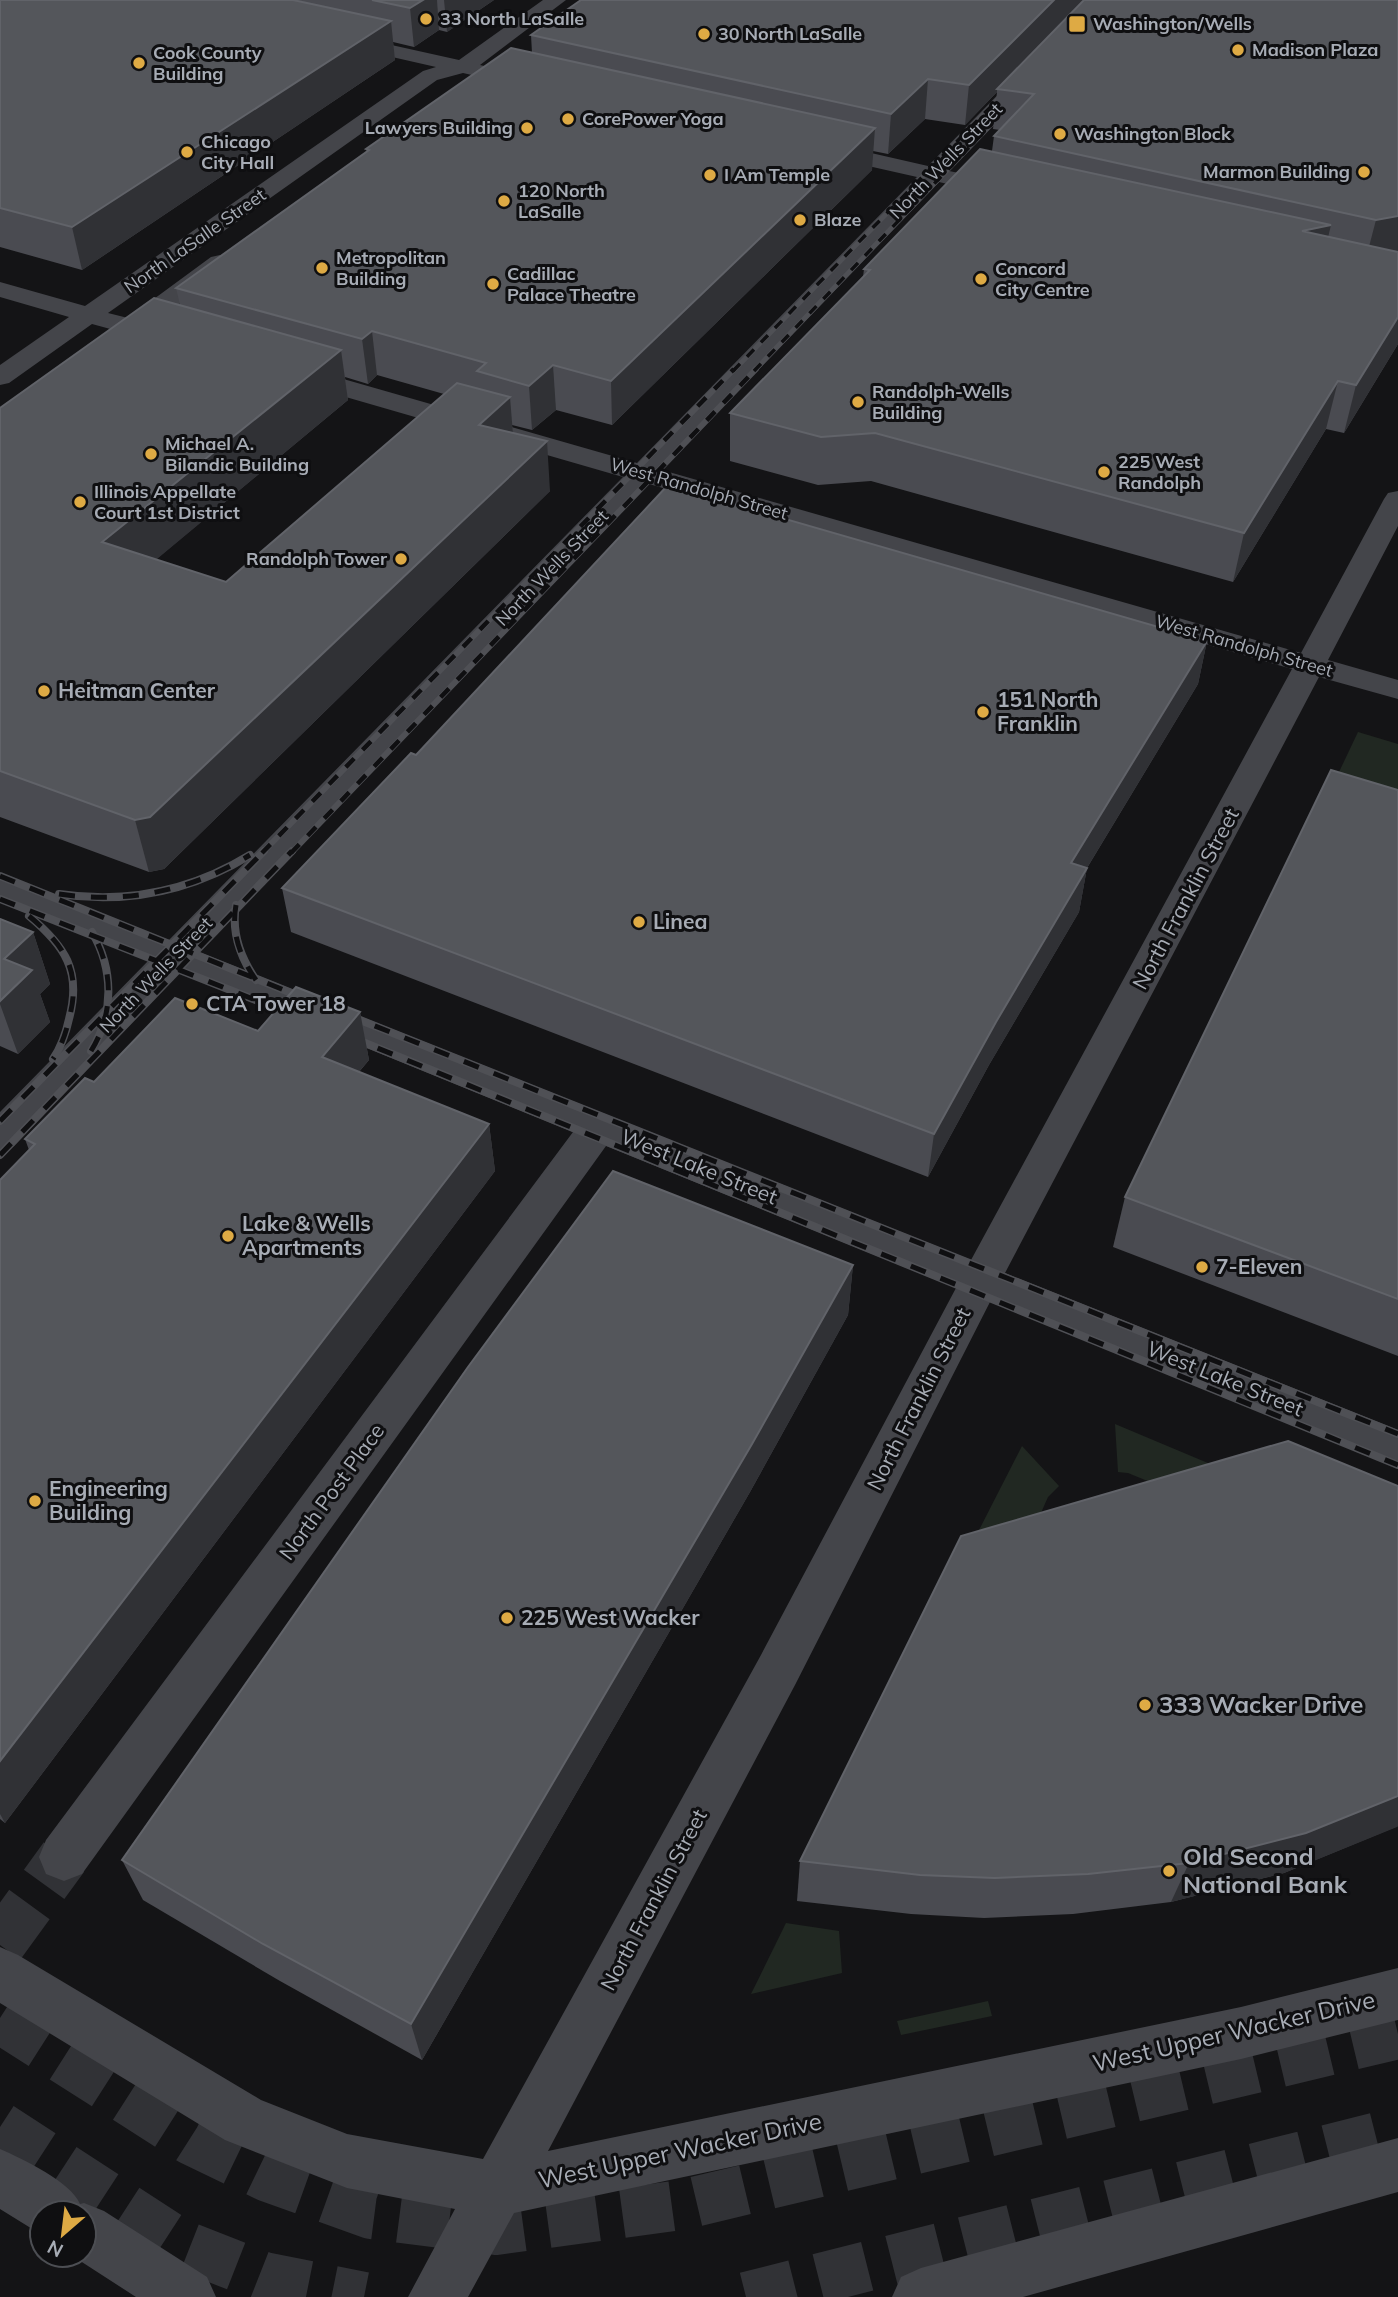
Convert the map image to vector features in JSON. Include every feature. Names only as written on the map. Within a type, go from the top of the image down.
[{"type":"main road","name":"North LaSalle Street","points":[[0,377],[430,75],[463,67],[556,0]]},
{"type":"main road","name":"North Wells Street","points":[[0,1136],[1102,0]]},
{"type":"main road","points":[[324,36],[549,86]]},
{"type":"main road","points":[[456,90],[467,82],[463,67]]},
{"type":"main road","points":[[804,144],[976,176]]},
{"type":"main road","name":"North LaSalle Street","points":[[103,348],[238,249]]},
{"type":"main road","points":[[0,289],[190,344]]},
{"type":"main road","name":"West Randolph Street","points":[[267,366],[1398,690]]},
{"type":"main road","name":"North Franklin Street","points":[[437,2297],[771,1682],[980,1281],[1398,499]]},
{"type":"main road","name":"West Lake Street","points":[[0,886],[1398,1449]]},
{"type":"main road","name":"North Post Place","points":[[64,1857],[600,1126]]},
{"type":"main road","name":"West Upper Wacker Drive","points":[[0,1973],[244,2120],[347,2161],[496,2189],[1228,2036],[1398,1994]]},
{"type":"main road","points":[[921,2297],[1398,2165]]},
{"type":"main road","points":[[0,2176],[35,2199]]},
{"type":"main road","points":[[98,2240],[187,2297]]},
{"type":"shaded area","points":[[1358,732],[1398,744],[1398,834],[1321,810]]},
{"type":"shaded area","points":[[1115,1424],[1215,1466],[1150,1482],[1118,1472]]},
{"type":"shaded area","points":[[1022,1446],[1059,1486],[1048,1497],[1040,1515],[977,1534]]},
{"type":"shaded area","points":[[786,1923],[839,1931],[842,1973],[751,1994]]},
{"type":"shaded area","points":[[988,2001],[992,2016],[901,2035],[897,2021]]},
{"type":"building","points":[[0,0],[293,0],[391,21],[72,227],[0,208]]},
{"type":"building","points":[[372,0],[423,0],[410,8]]},
{"type":"building","points":[[581,0],[1054,0],[969,85],[928,79],[891,114],[531,35]]},
{"type":"building","points":[[1084,0],[1398,0],[1398,216],[1376,220],[994,136],[1034,94],[997,89]]},
{"type":"building","points":[[511,48],[875,128],[611,381],[553,365],[529,386],[477,371],[486,363],[372,331],[362,339],[176,288],[369,150],[366,149]]},
{"type":"building","points":[[980,149],[1331,225],[1302,231],[1398,252],[1398,317],[1356,385],[1338,381],[1244,533],[875,433],[821,437],[730,413],[870,270],[864,269]]},
{"type":"building","points":[[154,298],[341,350],[102,542],[226,582],[457,383],[510,397],[479,425],[547,441],[150,817],[135,820],[0,771],[0,408]]},
{"type":"building","points":[[668,485],[1207,641],[1071,863],[1087,868],[934,1134],[282,888],[411,753],[416,755]]},
{"type":"building","points":[[1331,770],[1398,790],[1398,1299],[1125,1197]]},
{"type":"building","points":[[0,919],[33,932],[4,959],[32,970],[0,1001]]},
{"type":"building","points":[[296,987],[360,1012],[322,1057],[489,1124],[0,1761],[0,1180],[35,1144],[25,1139],[85,1078],[94,1082],[175,998],[258,1031]]},
{"type":"building","name":"225 West Wacker","points":[[613,1171],[853,1265],[752,1444],[411,2024],[263,1944],[122,1860],[468,1367]]},
{"type":"building","name":"333 Wacker Drive","points":[[1288,1441],[1398,1486],[1398,1796],[1306,1833],[1189,1863],[1088,1874],[995,1878],[920,1875],[800,1861],[961,1536]]},
{"type":"tunnel","points":[[0,1945],[64,1857]]},
{"type":"tunnel","points":[[0,2018],[191,2140],[268,2177],[371,2214],[496,2230],[681,2205],[1398,2034]]},
{"type":"tunnel","points":[[0,2127],[180,2244],[264,2277],[364,2297]]},
{"type":"tunnel","points":[[746,2297],[1398,2132]]},
{"type":"railway","points":[[733,371],[1010,87]]},
{"type":"railway","points":[[754,371],[1007,108]]},
{"type":"railway","points":[[262,853],[734,369]]},
{"type":"railway","points":[[291,853],[756,369]]},
{"type":"railway","points":[[172,945],[264,851]]},
{"type":"railway","points":[[236,910],[292,851]]},
{"type":"railway","points":[[59,894],[109,897],[158,892],[205,878],[250,855]]},
{"type":"railway","points":[[0,876],[172,945]]},
{"type":"railway","points":[[0,899],[94,936]]},
{"type":"railway","points":[[236,905],[236,910]]},
{"type":"railway","points":[[193,954],[236,910]]},
{"type":"railway","points":[[236,910],[238,944],[245,963],[255,978]]},
{"type":"railway","points":[[29,916],[61,949],[72,973],[69,1019],[63,1040],[53,1059]]},
{"type":"railway","points":[[92,932],[94,936]]},
{"type":"railway","points":[[94,936],[157,961]]},
{"type":"railway","points":[[94,936],[107,977],[106,1013]]},
{"type":"railway","points":[[157,961],[172,945]]},
{"type":"railway","points":[[172,945],[193,954]]},
{"type":"railway","points":[[178,969],[193,954]]},
{"type":"railway","points":[[193,954],[255,978]]},
{"type":"railway","points":[[106,1013],[157,961]]},
{"type":"railway","points":[[157,961],[178,969]]},
{"type":"railway","points":[[0,1155],[178,969]]},
{"type":"railway","points":[[178,969],[296,1016]]},
{"type":"railway","points":[[255,978],[309,1000]]},
{"type":"railway","points":[[0,1121],[106,1013]]},
{"type":"railway","points":[[91,1051],[99,1037],[106,1013]]},
{"type":"railway","points":[[345,1014],[1398,1434]]},
{"type":"railway","points":[[348,1036],[1398,1465]]},
{"type":"place","name":"33 North LaSalle","points":[[426,19]]},
{"type":"place","name":"Washington/Wells","points":[[1077,24]]},
{"type":"place","name":"30 North LaSalle","points":[[704,34]]},
{"type":"place","name":"Madison Plaza","points":[[1238,50]]},
{"type":"place","name":"Cook County Building","points":[[139,63]]},
{"type":"place","name":"CorePower Yoga","points":[[568,119]]},
{"type":"place","name":"Lawyers Building","points":[[527,128]]},
{"type":"place","name":"Washington Block","points":[[1060,134]]},
{"type":"place","name":"Chicago City Hall","points":[[187,152]]},
{"type":"place","name":"Marmon Building","points":[[1364,172]]},
{"type":"place","name":"I Am Temple","points":[[710,175]]},
{"type":"place","name":"120 North LaSalle","points":[[504,201]]},
{"type":"place","name":"Blaze","points":[[800,220]]},
{"type":"place","name":"Metropolitan Building","points":[[322,268]]},
{"type":"place","name":"Concord City Centre","points":[[981,279]]},
{"type":"place","name":"Cadillac Palace Theatre","points":[[493,284]]},
{"type":"place","name":"Randolph-Wells Building","points":[[858,402]]},
{"type":"place","name":"Michael A. Bilandic Building","points":[[151,454]]},
{"type":"place","name":"225 West Randolph","points":[[1104,472]]},
{"type":"place","name":"Illinois Appellate Court 1st District","points":[[80,502]]},
{"type":"place","name":"Randolph Tower","points":[[401,559]]},
{"type":"place","name":"Heitman Center","points":[[44,691]]},
{"type":"place","name":"151 North Franklin","points":[[983,712]]},
{"type":"place","name":"Linea","points":[[639,922]]},
{"type":"place","name":"CTA Tower 18","points":[[192,1004]]},
{"type":"place","name":"Lake & Wells Apartments","points":[[228,1236]]},
{"type":"place","name":"7-Eleven","points":[[1202,1267]]},
{"type":"place","name":"Engineering Building","points":[[35,1501]]},
{"type":"place","name":"225 West Wacker","points":[[507,1618]]},
{"type":"place","name":"333 Wacker Drive","points":[[1145,1705]]},
{"type":"place","name":"Old Second National Bank","points":[[1169,1871]]}]
